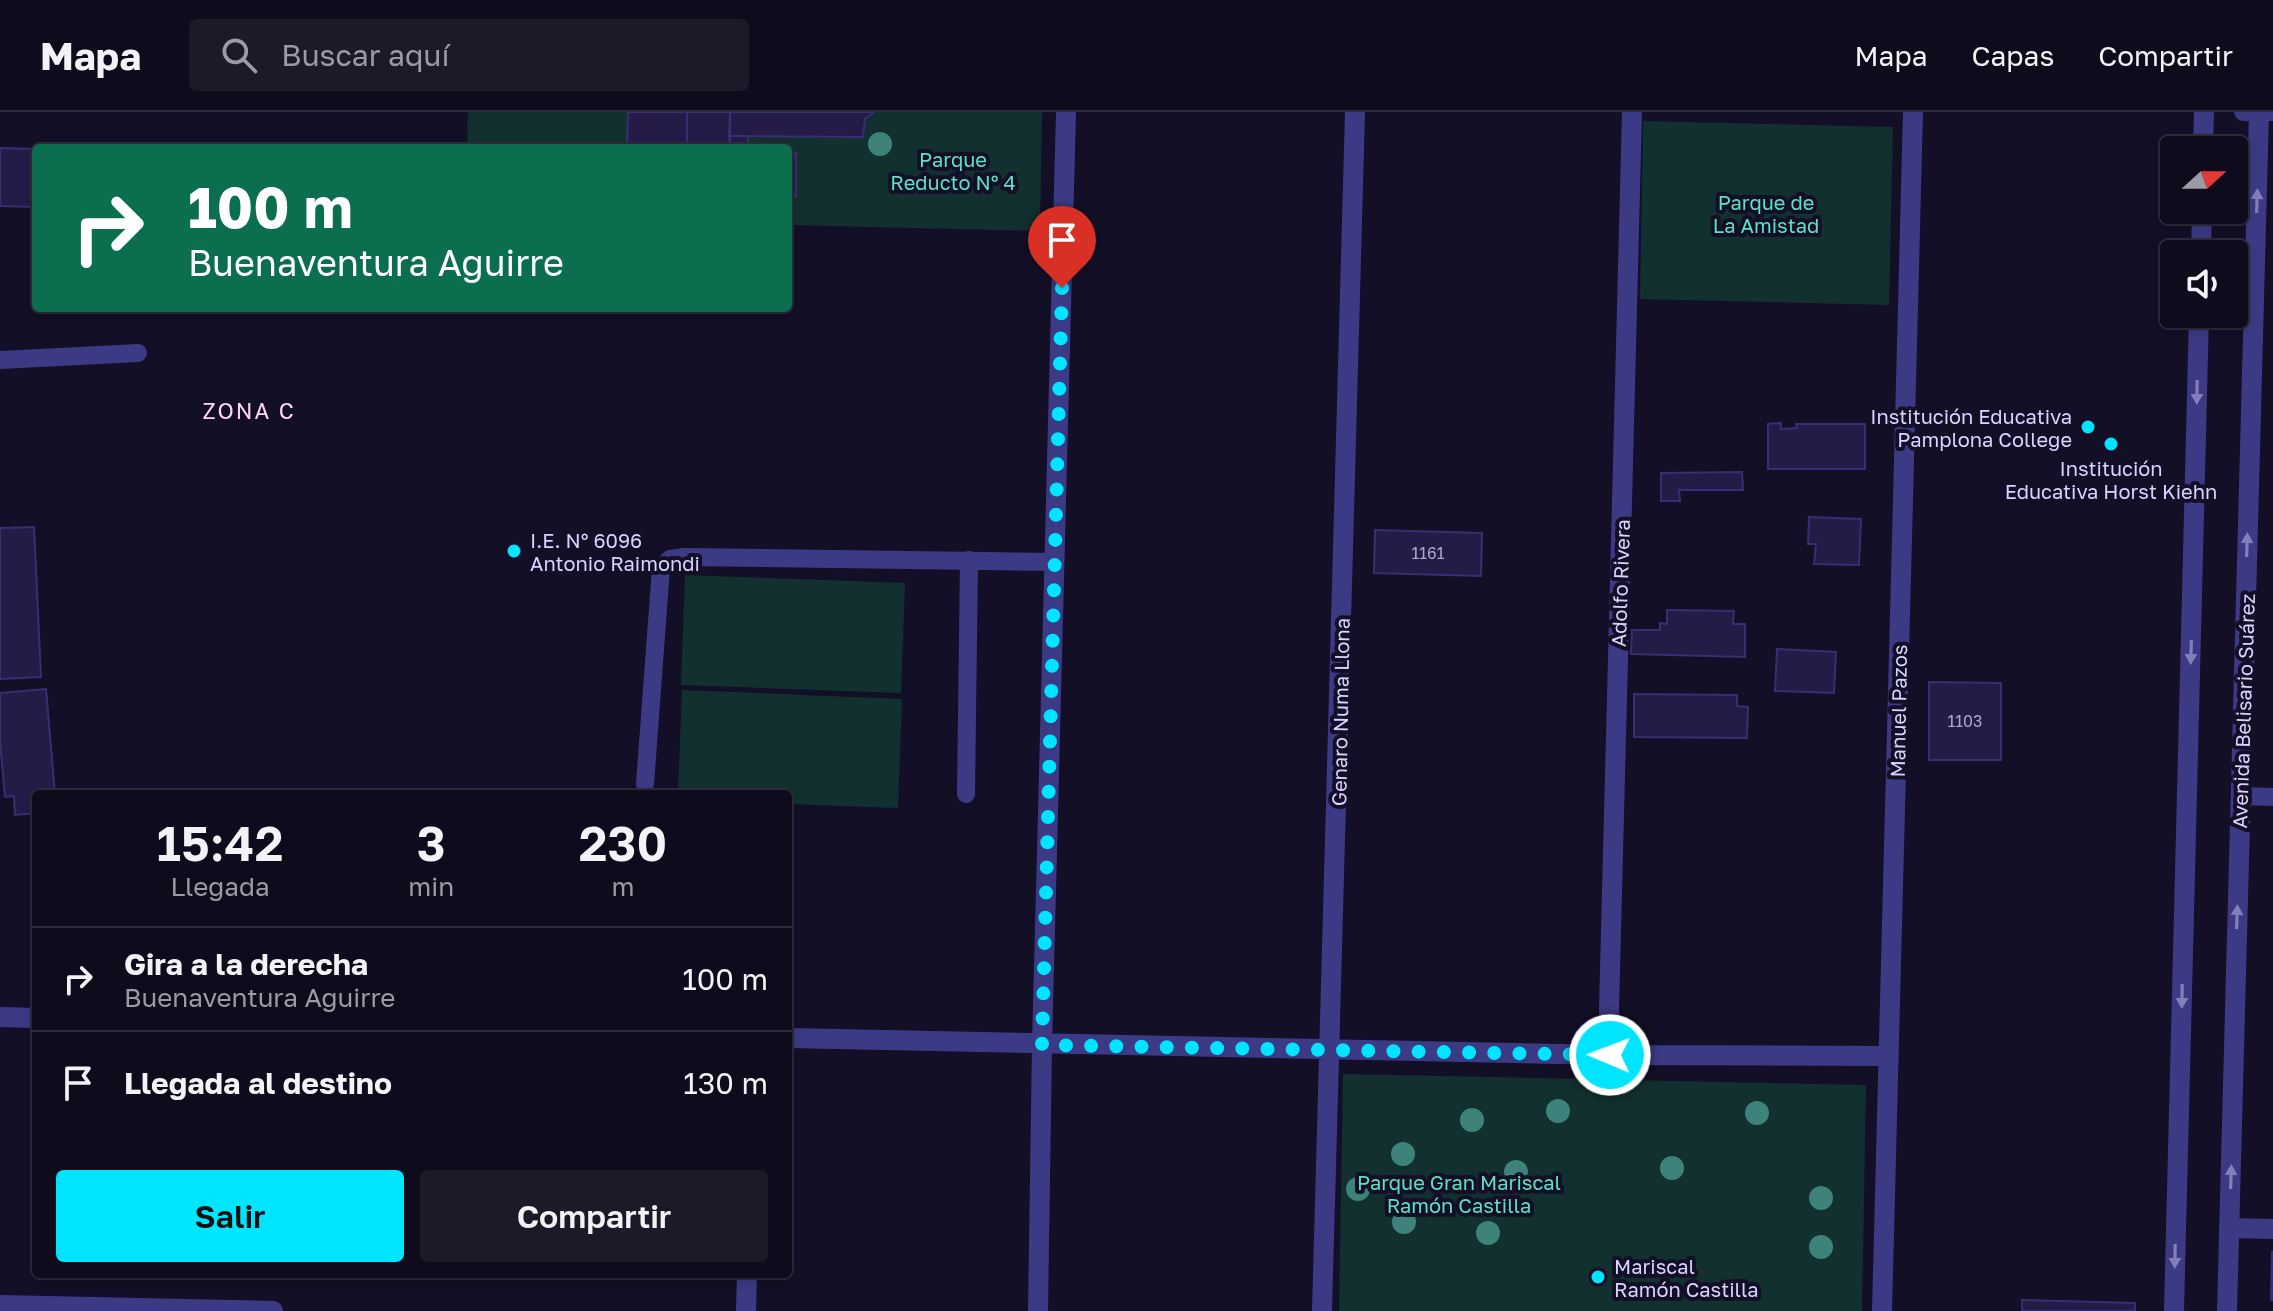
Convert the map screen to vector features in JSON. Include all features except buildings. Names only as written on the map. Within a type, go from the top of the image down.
[{"type":"street","points":[[1038,1311],[1066,112]]},
{"type":"street","name":"Genaro Numa Llona","points":[[1322,1311],[1355,112]]},
{"type":"street","name":"Adolfo Rivera","points":[[1610,1055],[1632,112]]},
{"type":"street","points":[[1904,112],[1913,112]]},
{"type":"street","name":"Manuel Pazos","points":[[1882,1311],[1913,112]]},
{"type":"street","points":[[2203,136],[2204,112]]},
{"type":"street","name":"Avenida Belisario Suárez","points":[[2227,1311],[2259,112]]},
{"type":"street","points":[[2174,1311],[2199,328]]},
{"type":"street","points":[[0,1017],[32,1018]]},
{"type":"street","points":[[792,1038],[1610,1055],[1889,1056]]},
{"type":"street","points":[[2229,1228],[2273,1229]]},
{"type":"street","points":[[746,1311],[747,1278]]},
{"type":"street","points":[[0,1305],[273,1311]]},
{"type":"lane","points":[[2243,112],[2273,112]]},
{"type":"lane","points":[[0,360],[138,353]]},
{"type":"lane","points":[[645,784],[661,568],[670,559],[1055,562]]},
{"type":"lane","points":[[966,794],[969,560]]},
{"type":"lane","points":[[2241,796],[2273,797]]},
{"type":"green space","name":"Parque Reducto N° 4","points":[[468,112],[1042,112],[1040,231],[792,225],[792,144],[467,144]]},
{"type":"green space","name":"Parque de La Amistad","points":[[1643,121],[1893,127],[1889,305],[1640,299]]},
{"type":"green space","points":[[685,575],[905,583],[901,693],[681,685]]},
{"type":"green space","points":[[682,690],[902,699],[898,808],[792,804],[792,790],[678,790]]},
{"type":"green space","name":"Parque Gran Mariscal Ramón Castilla","points":[[1343,1074],[1866,1085],[1862,1311],[1339,1311]]},
{"type":"place","name":"Institución Educativa Pamplona College","points":[[2088,427]]},
{"type":"place","name":"Institución Educativa Horst Kiehn","points":[[2111,444]]},
{"type":"place","name":"I.E. N° 6096 Antonio Raimondi","points":[[514,551]]},
{"type":"place","name":"Mariscal Ramón Castilla","points":[[1598,1277]]},
{"type":"district","name":"ZONA C","points":[[249,410]]},
{"type":"route","points":[[1062,288],[1042,1045],[1610,1055]]}]
